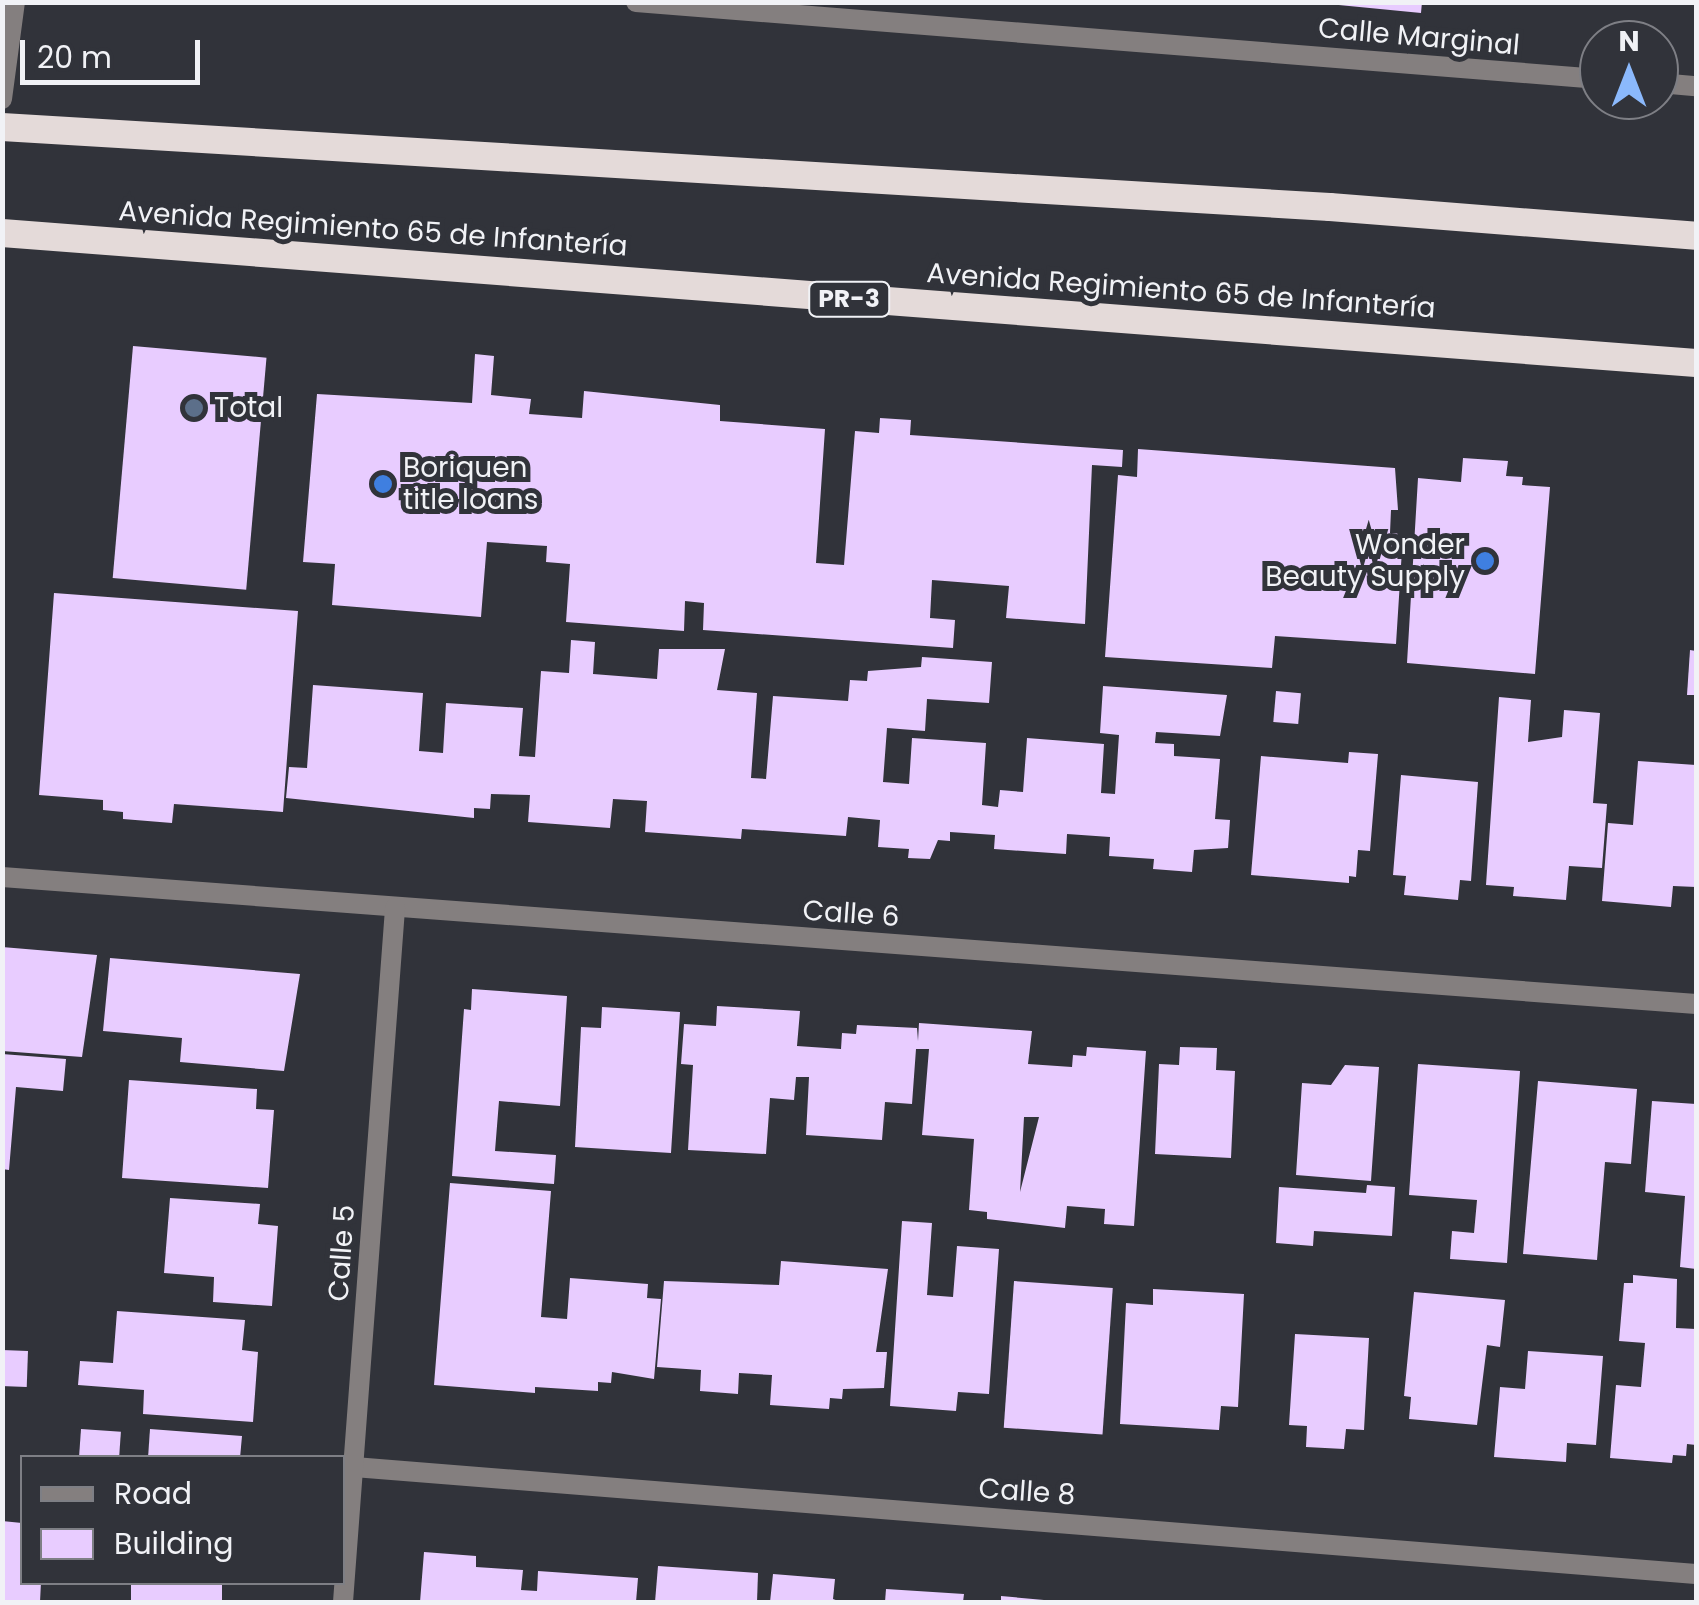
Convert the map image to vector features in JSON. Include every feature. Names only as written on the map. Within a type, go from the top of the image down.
[{"type":"highway","points":[[2,127],[1330,207],[1696,236]]},
{"type":"highway","name":"Avenida Regimiento 65 de Infantería","points":[[2,233],[1696,363]]},
{"type":"street","points":[[2,99],[15,2]]},
{"type":"street","name":"Calle Marginal","points":[[636,2],[1579,76]]},
{"type":"street","name":"Calle 6","points":[[2,877],[1696,1004]]},
{"type":"street","name":"Calle 5","points":[[345,1577],[395,908]]},
{"type":"street","name":"Calle 8","points":[[354,1467],[1696,1574]]},
{"type":"building","points":[[1308,2],[1422,2],[1421,13]]},
{"type":"building","points":[[133,346],[266,358],[246,590],[113,578]]},
{"type":"building","points":[[475,354],[494,356],[491,395],[531,399],[529,414],[582,418],[584,391],[720,405],[720,421],[825,429],[816,563],[844,565],[855,431],[879,433],[880,418],[911,420],[910,435],[1123,450],[1122,467],[1092,465],[1085,624],[1006,618],[1009,586],[932,580],[930,618],[955,620],[953,648],[703,630],[704,603],[685,601],[684,631],[566,622],[570,564],[546,562],[547,546],[487,542],[481,617],[332,605],[335,564],[303,562],[317,394],[472,403]]},
{"type":"building","points":[[1138,449],[1395,468],[1398,510],[1391,510],[1390,533],[1403,534],[1396,644],[1275,636],[1272,668],[1105,657],[1118,475],[1137,477]]},
{"type":"building","points":[[1463,458],[1508,461],[1506,476],[1523,477],[1522,485],[1550,487],[1535,674],[1407,663],[1418,478],[1461,482]]},
{"type":"building","points":[[54,593],[298,611],[283,812],[174,804],[172,823],[123,819],[123,812],[103,810],[103,800],[39,795]]},
{"type":"building","points":[[571,640],[595,642],[593,674],[657,679],[659,649],[725,649],[717,690],[757,693],[751,778],[766,779],[773,696],[848,701],[850,680],[867,681],[868,671],[921,667],[922,657],[992,662],[989,703],[927,699],[925,731],[887,728],[883,782],[909,784],[912,738],[986,743],[982,805],[998,807],[1000,790],[1023,792],[1027,738],[1104,744],[1101,793],[1115,794],[1119,735],[1100,733],[1103,686],[1227,695],[1220,736],[1156,732],[1155,743],[1174,744],[1174,756],[1220,759],[1215,819],[1230,820],[1228,848],[1194,850],[1192,872],[1153,869],[1154,859],[1109,856],[1110,837],[1067,834],[1066,854],[994,849],[995,835],[950,832],[950,841],[938,840],[930,859],[908,858],[909,849],[878,847],[880,820],[848,817],[846,836],[742,829],[741,839],[645,832],[647,801],[613,799],[610,828],[528,822],[530,795],[491,794],[490,809],[474,808],[474,818],[286,798],[289,767],[307,768],[313,685],[423,693],[419,751],[443,753],[446,703],[523,708],[519,756],[535,757],[541,671],[569,673]]},
{"type":"building","points":[[1690,650],[1696,651],[1696,695],[1687,695]]},
{"type":"building","points":[[1276,691],[1301,693],[1298,724],[1273,722]]},
{"type":"building","points":[[1499,697],[1531,700],[1528,742],[1562,737],[1564,710],[1600,713],[1593,803],[1607,804],[1602,868],[1569,866],[1566,900],[1513,896],[1514,887],[1486,885]]},
{"type":"building","points":[[1349,752],[1378,754],[1370,851],[1358,850],[1356,877],[1349,876],[1349,883],[1251,875],[1261,756],[1348,763]]},
{"type":"building","points":[[1638,761],[1696,765],[1696,887],[1673,886],[1671,907],[1602,901],[1608,823],[1633,825]]},
{"type":"building","points":[[1401,775],[1478,782],[1471,881],[1460,880],[1458,900],[1404,895],[1406,876],[1393,875]]},
{"type":"building","points":[[2,947],[97,955],[82,1057],[2,1051]]},
{"type":"building","points":[[110,958],[300,974],[284,1071],[180,1062],[182,1038],[103,1031]]},
{"type":"building","points":[[472,989],[567,996],[560,1106],[499,1101],[495,1151],[556,1155],[554,1184],[452,1176],[464,1009],[471,1010]]},
{"type":"building","points":[[717,1006],[800,1011],[797,1046],[841,1049],[842,1033],[856,1034],[857,1025],[917,1028],[918,1041],[919,1023],[1032,1031],[1028,1064],[1072,1067],[1073,1055],[1086,1056],[1087,1047],[1146,1051],[1134,1226],[1104,1224],[1105,1209],[1067,1206],[1065,1228],[987,1219],[987,1212],[969,1210],[974,1139],[922,1135],[929,1049],[916,1049],[912,1104],[885,1102],[882,1140],[806,1135],[809,1077],[796,1077],[794,1100],[770,1098],[766,1154],[688,1150],[693,1065],[681,1064],[684,1024],[716,1026]],"holes":[[[1024,1117],[1039,1117],[1020,1192]]]},
{"type":"building","points":[[602,1007],[680,1012],[671,1153],[575,1147],[581,1027],[601,1028]]},
{"type":"building","points":[[1180,1047],[1217,1048],[1216,1070],[1235,1071],[1231,1158],[1155,1154],[1159,1064],[1179,1065]]},
{"type":"building","points":[[2,1054],[66,1059],[63,1091],[16,1087],[9,1170],[2,1169]]},
{"type":"building","points":[[1418,1064],[1520,1071],[1507,1263],[1450,1259],[1452,1231],[1474,1233],[1477,1200],[1409,1195]]},
{"type":"building","points":[[1345,1065],[1379,1067],[1371,1181],[1296,1175],[1302,1083],[1331,1085]]},
{"type":"building","points":[[129,1080],[257,1089],[256,1109],[274,1110],[268,1188],[122,1178]]},
{"type":"building","points":[[1538,1081],[1637,1089],[1631,1164],[1605,1162],[1597,1260],[1523,1254]]},
{"type":"building","points":[[1652,1101],[1696,1104],[1696,1269],[1680,1267],[1685,1196],[1645,1192]]},
{"type":"building","points":[[450,1183],[551,1191],[541,1317],[567,1319],[570,1278],[648,1284],[647,1298],[661,1299],[654,1379],[612,1372],[611,1383],[598,1382],[598,1391],[535,1387],[535,1393],[434,1385]]},
{"type":"building","points":[[1367,1185],[1395,1187],[1392,1236],[1314,1231],[1313,1246],[1276,1243],[1279,1187],[1366,1193]]},
{"type":"building","points":[[170,1198],[260,1204],[258,1224],[278,1226],[272,1306],[213,1302],[214,1277],[164,1273]]},
{"type":"building","points":[[902,1221],[932,1223],[927,1295],[953,1297],[957,1246],[999,1249],[989,1394],[958,1392],[956,1411],[890,1406]]},
{"type":"building","points":[[781,1261],[888,1269],[876,1352],[887,1352],[884,1388],[843,1389],[842,1399],[830,1398],[829,1409],[770,1405],[772,1375],[739,1373],[738,1394],[700,1391],[701,1370],[657,1367],[664,1281],[779,1285]]},
{"type":"building","points":[[1633,1275],[1677,1279],[1676,1328],[1696,1329],[1696,1445],[1687,1444],[1686,1456],[1673,1455],[1672,1463],[1610,1458],[1616,1385],[1641,1387],[1645,1343],[1619,1341],[1624,1283],[1633,1283]]},
{"type":"building","points":[[1014,1281],[1113,1288],[1103,1435],[1004,1428]]},
{"type":"building","points":[[1153,1289],[1244,1294],[1238,1407],[1221,1406],[1219,1430],[1120,1424],[1126,1303],[1153,1305]]},
{"type":"building","points":[[1414,1292],[1505,1300],[1500,1347],[1487,1345],[1477,1425],[1409,1419],[1411,1397],[1404,1396]]},
{"type":"building","points":[[117,1311],[245,1320],[242,1350],[258,1352],[253,1422],[143,1414],[144,1390],[78,1385],[80,1361],[113,1363]]},
{"type":"building","points":[[1295,1334],[1369,1338],[1364,1430],[1346,1429],[1344,1449],[1306,1447],[1307,1426],[1289,1425]]},
{"type":"building","points":[[2,1350],[28,1351],[27,1387],[2,1386]]},
{"type":"building","points":[[1528,1351],[1603,1356],[1596,1445],[1567,1443],[1566,1462],[1494,1457],[1500,1387],[1525,1389]]},
{"type":"building","points":[[81,1429],[121,1432],[119,1455],[79,1455]]},
{"type":"building","points":[[150,1429],[242,1436],[240,1455],[148,1455]]},
{"type":"building","points":[[2,1521],[20,1523],[20,1585],[41,1585],[40,1602],[2,1602]]},
{"type":"building","points":[[424,1552],[476,1556],[476,1567],[523,1570],[521,1590],[537,1591],[538,1571],[638,1578],[636,1602],[420,1602]]},
{"type":"building","points":[[658,1566],[758,1573],[757,1602],[655,1602]]},
{"type":"building","points":[[773,1574],[835,1579],[833,1599],[841,1602],[770,1602]]},
{"type":"building","points":[[131,1585],[222,1585],[222,1602],[131,1602]]},
{"type":"building","points":[[886,1589],[964,1594],[963,1602],[885,1602]]},
{"type":"building","points":[[1001,1596],[1044,1600],[1044,1602],[1001,1602]]},
{"type":"place","name":"Total","points":[[194,408]]},
{"type":"place","name":"Boriquen title loans","points":[[383,484]]},
{"type":"place","name":"Wonder Beauty Supply","points":[[1485,561]]}]
